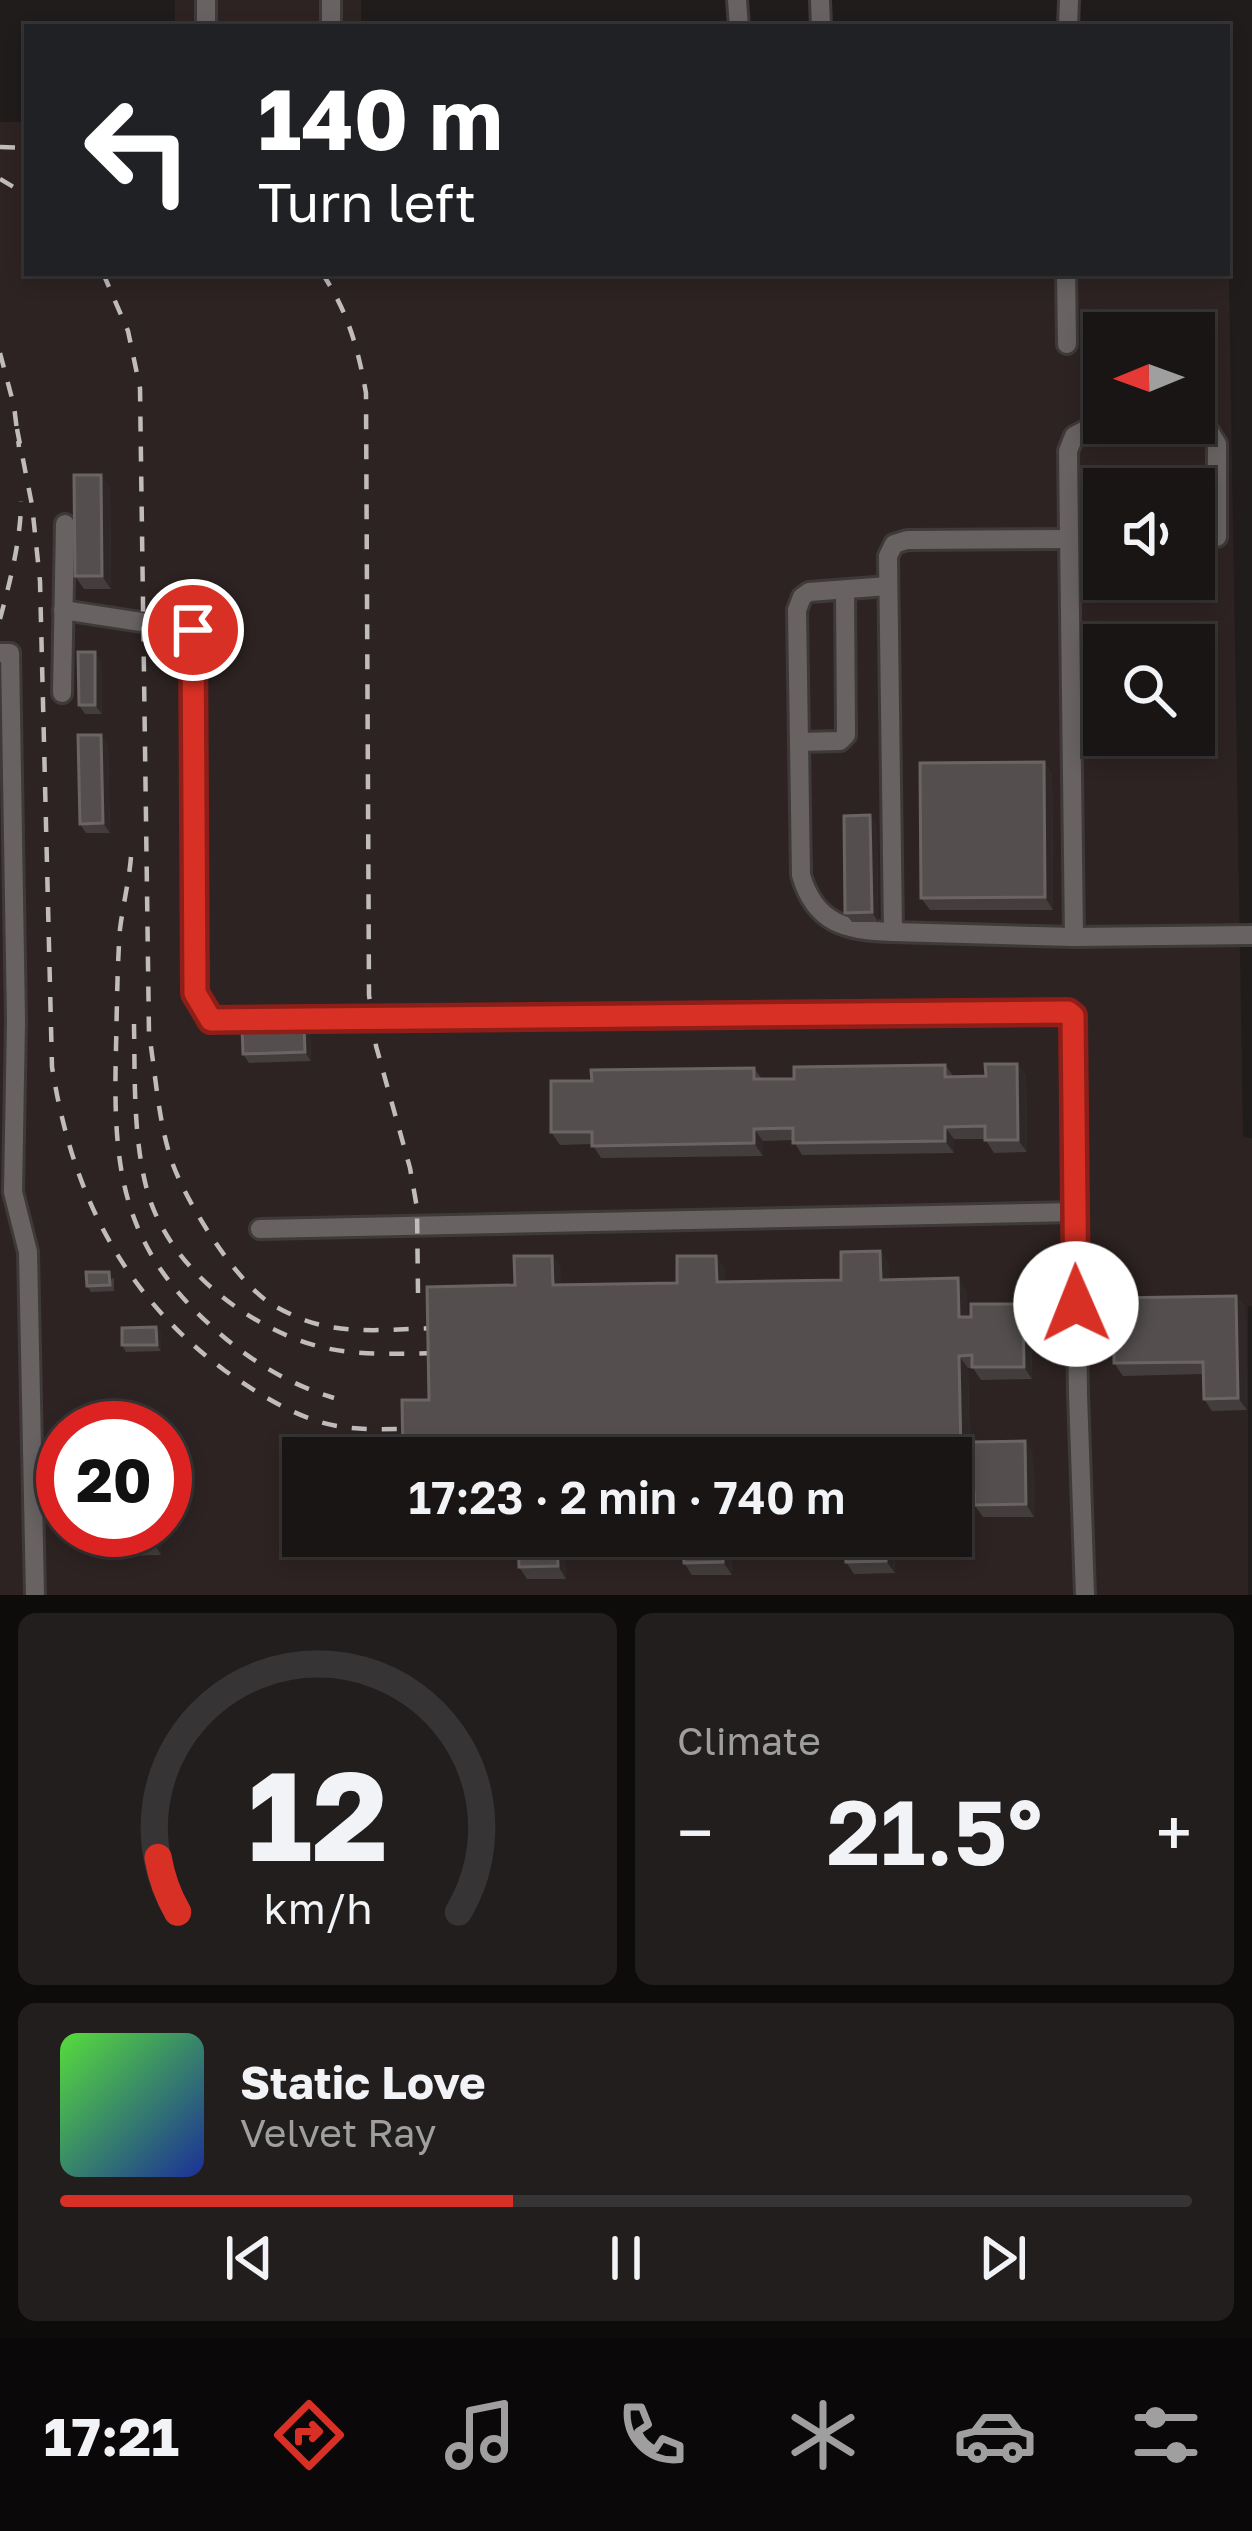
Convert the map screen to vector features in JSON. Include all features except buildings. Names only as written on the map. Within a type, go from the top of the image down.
[{"type":"lane","points":[[1066,276],[1067,344]]},
{"type":"lane","points":[[1074,937],[1068,451],[1074,436],[1089,428],[1209,430],[1216,444],[1217,537]]},
{"type":"lane","points":[[62,693],[65,524]]},
{"type":"lane","points":[[893,932],[888,556],[894,544],[907,540],[1070,539]]},
{"type":"lane","points":[[888,586],[809,592],[797,610],[801,875],[806,893],[821,913],[863,932],[1252,935]]},
{"type":"lane","points":[[799,742],[840,741],[846,735],[845,590]]},
{"type":"lane","points":[[63,610],[193,630],[195,993],[211,1020],[1068,1012],[1073,1016],[1085,1595]]},
{"type":"lane","points":[[0,653],[10,653],[8,1022],[14,1192],[28,1252],[35,1595]]},
{"type":"lane","points":[[260,1229],[1075,1212]]},
{"type":"shaded area","points":[[175,0],[361,0],[361,24],[175,24]]},
{"type":"shaded area","points":[[0,122],[24,122],[24,276],[1229,276],[1243,1137],[1252,1138],[1252,1306],[1248,1307],[1248,1595],[0,1595]]},
{"type":"railway","points":[[0,147],[24,148]]},
{"type":"railway","points":[[0,179],[24,193]]},
{"type":"railway","points":[[104,276],[128,331],[140,388],[149,1034],[172,1162],[214,1240],[244,1279],[273,1305],[307,1321],[338,1328],[436,1328]]},
{"type":"railway","points":[[324,276],[351,331],[366,393],[369,995],[376,1046],[417,1208],[418,1293]]},
{"type":"railway","points":[[0,353],[19,447]]},
{"type":"railway","points":[[17,429],[40,581],[52,1067],[88,1198],[107,1236],[156,1308],[224,1370],[270,1400],[320,1422],[411,1429]]},
{"type":"railway","points":[[0,619],[17,545],[21,501]]},
{"type":"railway","points":[[131,857],[120,929],[115,1090],[120,1164],[139,1231],[179,1293],[223,1336],[283,1377],[334,1398]]},
{"type":"railway","points":[[134,1024],[142,1170],[157,1217],[191,1267],[237,1308],[290,1337],[346,1351],[437,1353]]},
{"type":"route","points":[[193,630],[195,993],[211,1020],[1068,1012],[1073,1016],[1076,1304]]}]
